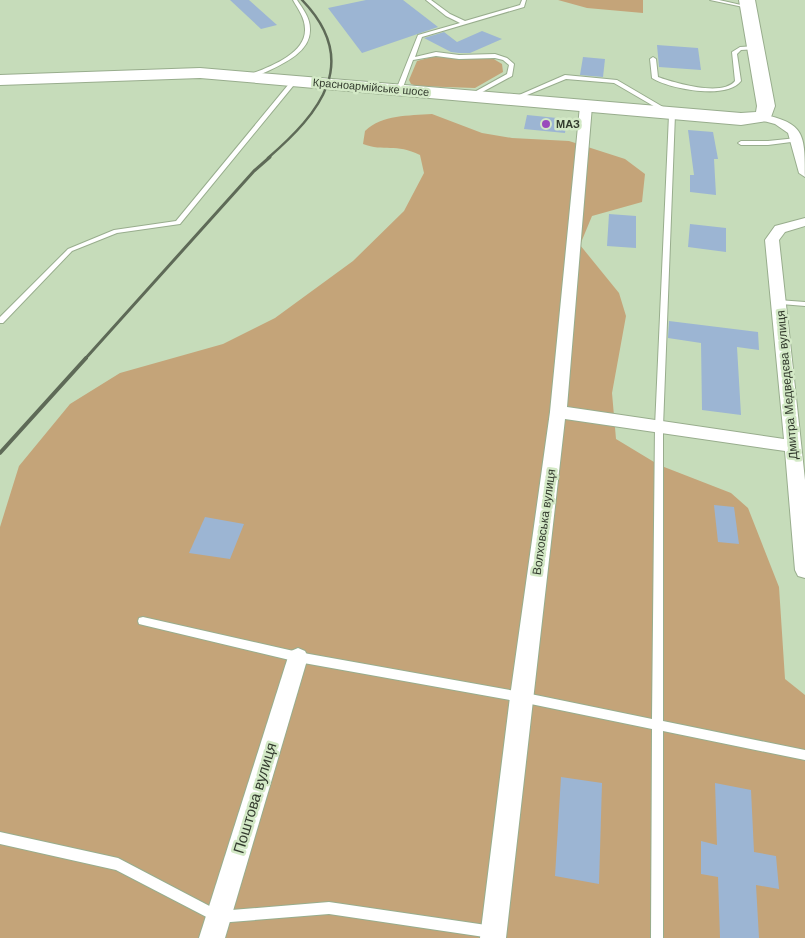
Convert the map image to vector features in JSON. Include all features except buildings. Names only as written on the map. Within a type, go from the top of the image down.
[{"type":"main road","points":[[748,4],[766,106],[765,113],[761,117]]},
{"type":"main road","name":"Красноармійське шосе","points":[[0,80],[200,73],[672,114],[741,119],[761,117]]},
{"type":"street","name":"Волховська вулиця","points":[[493,935],[520,697],[558,412],[586,106]]},
{"type":"street","points":[[761,117],[780,121],[794,131],[803,157],[805,173]]},
{"type":"street","name":"Дмитра Медведєва вулиця","points":[[805,222],[780,229],[772,240],[798,447],[805,570]]},
{"type":"street","points":[[558,412],[798,447]]},
{"type":"street","name":"Поштова вулиця","points":[[215,927],[298,657]]},
{"type":"lane","points":[[248,77],[279,65],[304,45],[309,31],[306,14],[295,0]]},
{"type":"lane","points":[[428,0],[448,16],[465,23]]},
{"type":"lane","points":[[398,90],[420,36],[522,6],[524,0]]},
{"type":"lane","points":[[712,0],[748,4]]},
{"type":"lane","points":[[653,59],[655,78],[694,87],[720,89],[735,85],[738,81],[734,52],[740,49],[756,48]]},
{"type":"lane","points":[[411,59],[436,54],[460,57],[494,56],[505,59],[512,65],[510,75],[470,96]]},
{"type":"lane","points":[[512,100],[565,77],[615,81],[672,114],[659,427],[657,938]]},
{"type":"lane","points":[[0,321],[70,250],[116,231],[178,223],[295,80]]},
{"type":"lane","points":[[741,143],[796,140]]},
{"type":"lane","points":[[780,302],[805,304]]},
{"type":"lane","points":[[143,621],[298,657],[520,697],[805,755]]},
{"type":"lane","points":[[0,838],[118,864],[215,927],[329,908],[493,935]]},
{"type":"shaded area","points":[[558,0],[643,0],[643,13],[587,8]]},
{"type":"shaded area","points":[[432,57],[492,58],[502,64],[503,72],[475,88],[417,86],[411,84],[409,80],[417,61]]},
{"type":"shaded area","points":[[432,114],[482,133],[512,138],[569,141],[625,159],[645,174],[642,202],[592,216],[580,245],[619,293],[626,316],[612,393],[616,439],[659,465],[731,493],[748,508],[779,587],[785,679],[805,695],[805,938],[0,938],[0,527],[19,466],[70,404],[120,373],[223,344],[275,318],[353,261],[404,211],[424,173],[420,155],[404,149],[363,144],[365,131],[380,121],[405,116]]},
{"type":"railway","points":[[268,158],[304,123],[317,105],[327,85],[331,65],[329,45],[320,23],[302,0]]},
{"type":"railway","points":[[85,359],[254,171],[270,157]]},
{"type":"railway","points":[[0,453],[86,358]]},
{"type":"place","name":"МАЗ","points":[[546,124]]}]
